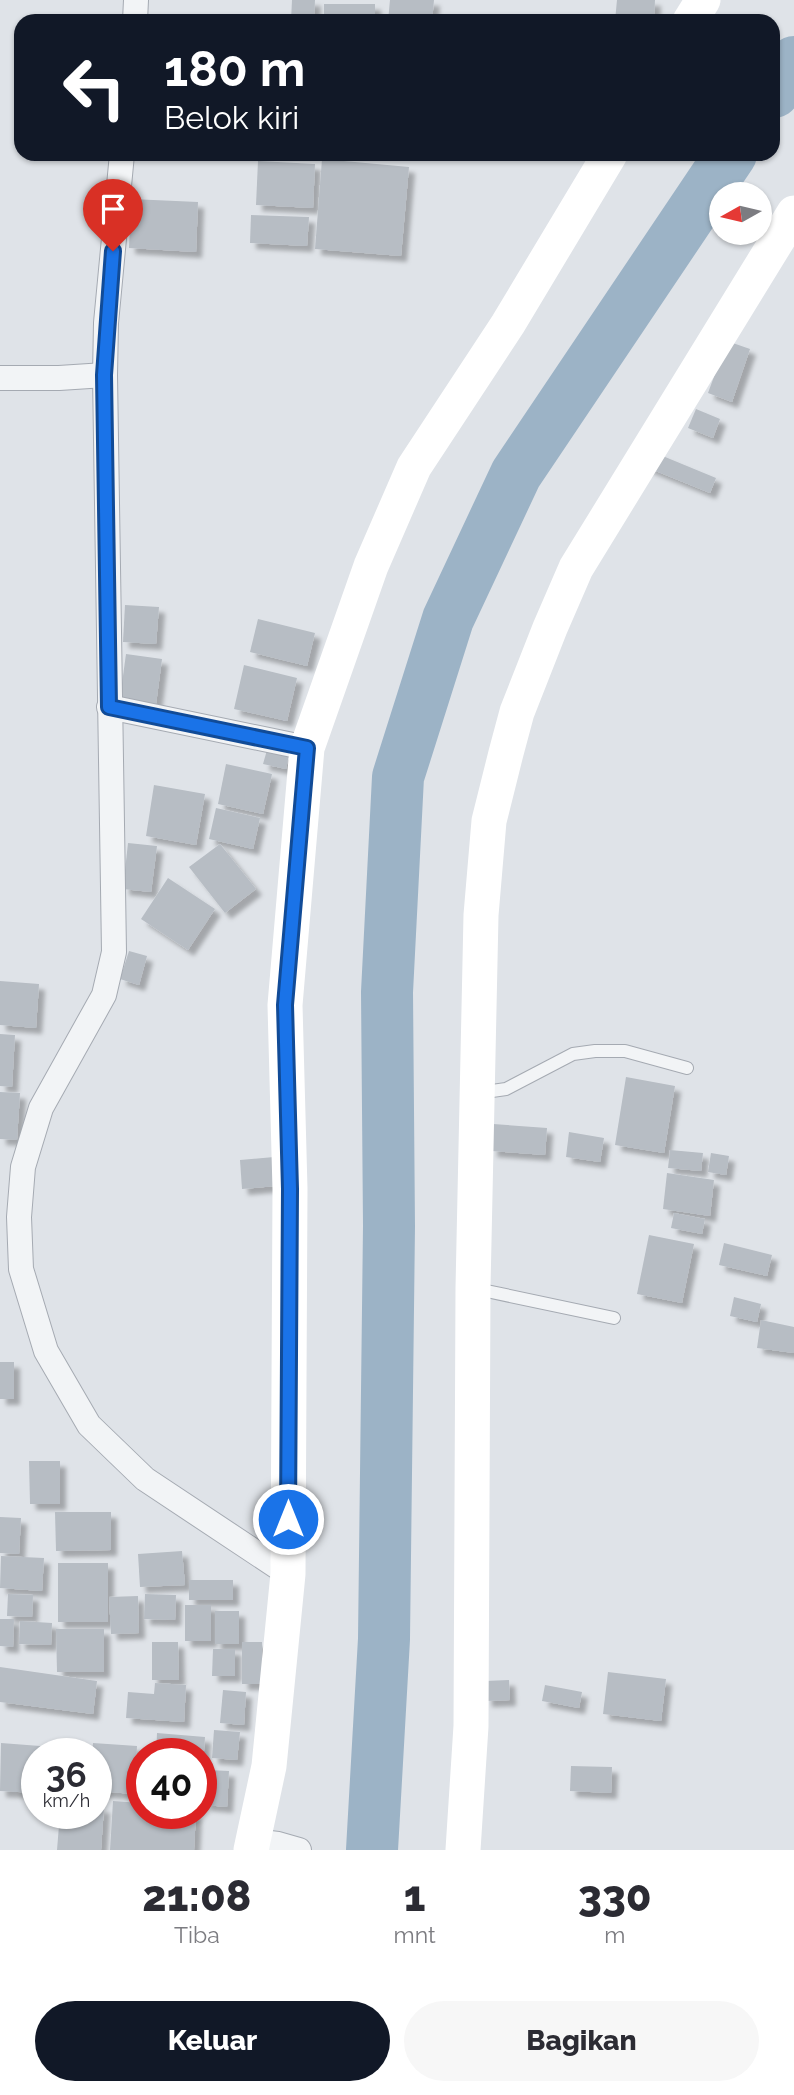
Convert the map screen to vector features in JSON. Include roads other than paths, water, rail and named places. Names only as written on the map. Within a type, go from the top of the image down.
[{"type":"street","points":[[121,161],[106,323],[104,375],[114,952],[104,995],[41,1108],[30,1143],[23,1167],[19,1217],[21,1269],[46,1351],[89,1426],[145,1479],[288,1574]]},
{"type":"street","points":[[270,1846],[270,1766],[288,1574],[290,1189],[285,1005],[307,748],[371,566],[414,467],[508,324],[606,161]]},
{"type":"street","points":[[463,1850],[471,1726],[473,1289],[481,915],[489,821],[517,712],[576,568],[794,213]]},
{"type":"street","points":[[0,378],[104,375]]},
{"type":"street","points":[[109,707],[307,748]]},
{"type":"lane","points":[[478,1093],[506,1089],[573,1054],[594,1051],[625,1051],[687,1068]]},
{"type":"lane","points":[[473,1289],[614,1318]]},
{"type":"waterway","points":[[780,83],[794,62]]},
{"type":"waterway","points":[[372,1850],[384,1639],[389,1226],[387,992],[398,777],[448,619],[516,474],[726,161]]}]
